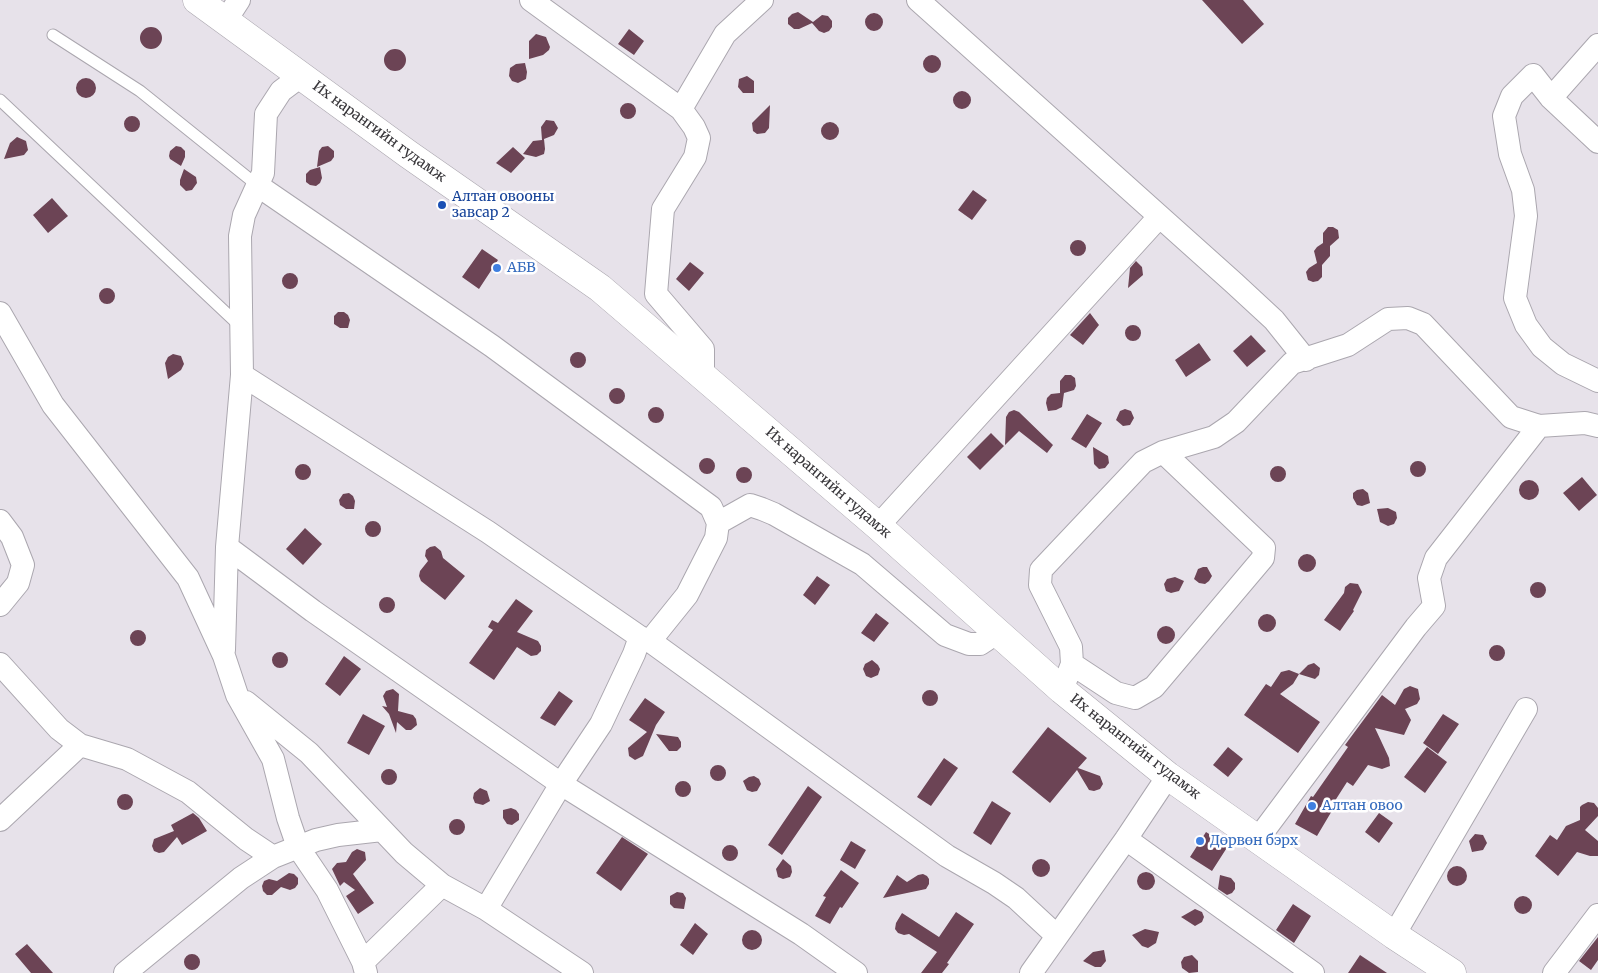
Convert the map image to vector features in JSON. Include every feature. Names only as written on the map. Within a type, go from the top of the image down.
[{"type":"main road","name":"Их нарангийн гудамж","points":[[198,0],[233,10],[301,76],[600,288],[878,526],[1062,690],[1168,776],[1257,840],[1452,973]]},
{"type":"street","points":[[531,0],[681,109],[694,127],[699,138],[695,157],[663,209],[656,294],[703,349],[703,375]]},
{"type":"street","points":[[681,109],[725,34],[762,0]]},
{"type":"street","points":[[918,0],[1274,320],[1306,360]]},
{"type":"street","points":[[1551,98],[1598,45]]},
{"type":"street","points":[[1598,142],[1551,98],[1532,75],[1512,96],[1504,116],[1510,154],[1523,190],[1526,216],[1516,298],[1526,325],[1542,347],[1563,364],[1598,381]]},
{"type":"street","points":[[224,656],[227,547],[242,375],[240,236],[244,215],[263,173],[266,114],[281,91],[301,76]]},
{"type":"street","points":[[257,185],[492,346],[711,507],[718,523],[716,538],[686,595],[645,639],[634,654],[601,724],[561,784],[486,909]]},
{"type":"street","points":[[878,526],[1159,217]]},
{"type":"street","points":[[0,314],[53,405],[188,578],[224,656],[237,695],[272,759],[298,847],[327,890],[364,968],[442,885]]},
{"type":"street","points":[[1062,690],[1072,664],[1071,647],[1040,585],[1041,570],[1143,462],[1163,452],[1214,437],[1236,422],[1292,363],[1348,345],[1388,320],[1408,318],[1423,324],[1511,417],[1539,426],[1586,423],[1598,426]]},
{"type":"street","points":[[242,375],[488,532],[645,639],[947,856],[1016,898],[1057,936]]},
{"type":"street","points":[[1257,840],[1416,627],[1434,606],[1429,578],[1436,558],[1539,426]]},
{"type":"street","points":[[1072,664],[1116,693],[1135,698],[1154,687],[1263,558],[1264,548],[1163,452]]},
{"type":"street","points":[[718,523],[750,505],[762,509],[862,564],[946,635],[969,644],[980,644],[998,632]]},
{"type":"street","points":[[0,521],[12,536],[23,565],[18,583],[0,605]]},
{"type":"street","points":[[227,547],[313,611],[561,784],[801,934],[856,973]]},
{"type":"street","points":[[0,664],[59,730],[80,745],[126,759],[188,792],[246,839],[273,857]]},
{"type":"street","points":[[237,695],[309,753],[404,854],[442,885],[486,909],[582,973]]},
{"type":"street","points":[[1394,935],[1526,709]]},
{"type":"street","points":[[0,820],[80,745]]},
{"type":"street","points":[[1031,973],[1168,776]]},
{"type":"street","points":[[125,973],[241,878],[273,857],[316,840],[338,835],[382,830]]},
{"type":"street","points":[[1126,839],[1308,971]]},
{"type":"street","points":[[1554,973],[1598,915]]},
{"type":"lane","points":[[54,35],[140,91],[257,185]]},
{"type":"lane","points":[[0,100],[241,327]]},
{"type":"building","points":[[1202,0],[1243,0],[1264,24],[1242,44]]},
{"type":"building","points":[[798,12],[813,22],[822,15],[828,16],[832,21],[832,27],[824,33],[819,31],[812,23],[799,29],[794,29],[788,24],[788,18]]},
{"type":"building","points":[[874,13],[880,16],[883,22],[880,28],[874,31],[868,28],[865,22],[868,16]]},
{"type":"building","points":[[151,27],[159,30],[162,38],[159,46],[151,49],[143,46],[140,38],[143,30]]},
{"type":"building","points":[[629,29],[644,41],[634,55],[618,44]]},
{"type":"building","points":[[536,34],[546,37],[550,47],[543,55],[529,59],[529,41]]},
{"type":"building","points":[[395,49],[403,52],[406,60],[403,68],[395,71],[387,68],[384,60],[387,52]]},
{"type":"building","points":[[932,55],[938,58],[941,64],[938,70],[932,73],[926,70],[923,64],[926,58]]},
{"type":"building","points":[[525,63],[526,79],[518,83],[512,81],[509,76],[510,68],[516,64]]},
{"type":"building","points":[[747,76],[754,81],[754,93],[743,93],[738,87],[739,79]]},
{"type":"building","points":[[86,78],[93,81],[96,88],[93,95],[86,98],[79,95],[76,88],[79,81]]},
{"type":"building","points":[[962,91],[968,94],[971,100],[968,106],[962,109],[956,106],[953,100],[956,94]]},
{"type":"building","points":[[625,103],[631,103],[636,108],[634,117],[625,119],[620,114],[620,108]]},
{"type":"building","points":[[770,105],[769,128],[765,133],[757,134],[753,131],[752,123]]},
{"type":"building","points":[[129,116],[135,116],[140,121],[138,130],[129,132],[124,127],[124,121]]},
{"type":"building","points":[[546,120],[554,121],[558,128],[554,135],[544,139],[544,154],[536,157],[523,154],[533,141],[542,140],[541,127]]},
{"type":"building","points":[[830,122],[836,125],[839,131],[836,137],[830,140],[824,137],[821,131],[824,125]]},
{"type":"building","points":[[17,137],[26,141],[28,150],[24,155],[4,159],[10,143]]},
{"type":"building","points":[[176,146],[181,147],[185,151],[185,157],[181,166],[170,159],[169,156],[170,151]]},
{"type":"building","points":[[328,146],[334,151],[334,157],[331,161],[317,167],[319,151],[322,147]]},
{"type":"building","points":[[513,147],[525,158],[511,173],[496,163]]},
{"type":"building","points":[[320,167],[322,178],[320,183],[316,186],[310,185],[306,182],[306,174],[310,170]]},
{"type":"building","points":[[184,169],[196,177],[197,183],[192,190],[186,191],[180,185]]},
{"type":"building","points":[[973,190],[987,200],[972,220],[958,210]]},
{"type":"building","points":[[52,198],[68,216],[48,233],[33,215]]},
{"type":"building","points":[[1328,227],[1338,230],[1339,238],[1330,246],[1330,256],[1322,265],[1322,277],[1318,281],[1313,282],[1308,280],[1306,272],[1317,263],[1314,251],[1323,243],[1323,233]]},
{"type":"building","points":[[1075,240],[1081,240],[1086,245],[1084,254],[1075,256],[1070,251],[1070,245]]},
{"type":"building","points":[[482,249],[498,260],[479,289],[462,277]]},
{"type":"building","points":[[1136,261],[1142,267],[1143,275],[1128,288],[1130,268]]},
{"type":"building","points":[[690,262],[704,273],[689,291],[676,279]]},
{"type":"building","points":[[287,273],[293,273],[298,278],[296,287],[287,289],[282,284],[282,278]]},
{"type":"building","points":[[104,288],[110,288],[115,293],[113,302],[104,304],[99,299],[99,293]]},
{"type":"building","points":[[338,312],[344,312],[348,315],[350,320],[348,328],[340,328],[334,324],[334,316]]},
{"type":"building","points":[[1090,313],[1099,325],[1083,345],[1070,335]]},
{"type":"building","points":[[1130,325],[1136,325],[1141,330],[1139,339],[1130,341],[1125,336],[1125,330]]},
{"type":"building","points":[[1251,335],[1266,351],[1247,367],[1233,351]]},
{"type":"building","points":[[1199,343],[1211,360],[1186,377],[1175,360]]},
{"type":"building","points":[[575,352],[581,352],[586,357],[584,366],[575,368],[570,363],[570,357]]},
{"type":"building","points":[[173,354],[181,356],[184,364],[181,370],[168,379],[165,363],[168,357]]},
{"type":"building","points":[[1065,375],[1071,375],[1075,378],[1076,386],[1074,390],[1064,393],[1062,407],[1048,411],[1047,398],[1051,394],[1060,393],[1060,381]]},
{"type":"building","points":[[614,388],[620,388],[625,393],[623,402],[614,404],[609,399],[609,393]]},
{"type":"building","points":[[653,407],[659,407],[664,412],[662,421],[653,423],[648,418],[648,412]]},
{"type":"building","points":[[1125,409],[1131,411],[1134,418],[1130,425],[1123,426],[1116,420],[1120,411]]},
{"type":"building","points":[[1014,410],[1019,412],[1053,445],[1047,453],[1019,431],[1005,445],[1006,417],[1009,412]]},
{"type":"building","points":[[1087,414],[1102,423],[1086,448],[1071,439]]},
{"type":"building","points":[[991,433],[1004,446],[980,470],[967,457]]},
{"type":"building","points":[[1093,447],[1108,456],[1109,463],[1105,468],[1099,469],[1094,464]]},
{"type":"building","points":[[704,458],[710,458],[715,463],[713,472],[704,474],[699,469],[699,463]]},
{"type":"building","points":[[1415,461],[1421,461],[1426,466],[1424,475],[1415,477],[1410,472],[1410,466]]},
{"type":"building","points":[[300,464],[306,464],[311,469],[309,478],[300,480],[295,475],[295,469]]},
{"type":"building","points":[[1275,466],[1281,466],[1286,471],[1284,480],[1275,482],[1270,477],[1270,471]]},
{"type":"building","points":[[741,467],[747,467],[752,472],[750,481],[741,483],[736,478],[736,472]]},
{"type":"building","points":[[1582,477],[1597,495],[1579,511],[1563,493]]},
{"type":"building","points":[[1529,480],[1536,483],[1539,490],[1536,497],[1529,500],[1522,497],[1519,490],[1522,483]]},
{"type":"building","points":[[1363,489],[1368,493],[1370,503],[1362,506],[1357,505],[1353,498],[1353,493]]},
{"type":"building","points":[[349,493],[355,501],[354,509],[346,509],[340,505],[339,500],[343,494]]},
{"type":"building","points":[[1388,508],[1396,512],[1397,518],[1394,524],[1388,526],[1380,522],[1377,509]]},
{"type":"building","points":[[370,521],[376,521],[381,526],[379,535],[370,537],[365,532],[365,526]]},
{"type":"building","points":[[305,528],[322,544],[303,565],[286,549]]},
{"type":"building","points":[[435,546],[441,551],[443,558],[465,576],[445,600],[421,581],[419,576],[420,571],[428,561],[425,556],[426,550]]},
{"type":"building","points":[[1303,554],[1311,554],[1316,559],[1314,570],[1303,572],[1298,567],[1298,559]]},
{"type":"building","points":[[1207,567],[1212,576],[1205,584],[1199,583],[1194,579],[1198,569]]},
{"type":"building","points":[[817,576],[830,585],[815,605],[803,595]]},
{"type":"building","points":[[1175,577],[1184,581],[1179,591],[1171,593],[1166,591],[1164,584],[1167,579]]},
{"type":"building","points":[[1538,582],[1544,584],[1546,590],[1544,596],[1538,598],[1532,596],[1530,590],[1532,584]]},
{"type":"building","points":[[1350,583],[1358,584],[1362,592],[1354,611],[1340,631],[1324,620],[1344,593],[1345,587]]},
{"type":"building","points":[[384,597],[390,597],[395,602],[393,611],[384,613],[379,608],[379,602]]},
{"type":"building","points":[[516,599],[533,611],[517,632],[538,641],[541,651],[537,655],[531,656],[517,647],[494,680],[469,663],[493,630],[488,627],[492,620],[498,623]]},
{"type":"building","points":[[876,613],[889,623],[874,642],[861,633]]},
{"type":"building","points":[[1267,614],[1273,617],[1276,623],[1273,629],[1267,632],[1261,629],[1258,623],[1261,617]]},
{"type":"building","points":[[1166,626],[1172,629],[1175,635],[1172,641],[1166,644],[1160,641],[1157,635],[1160,629]]},
{"type":"building","points":[[135,630],[141,630],[146,635],[144,644],[135,646],[130,641],[130,635]]},
{"type":"building","points":[[1494,645],[1500,645],[1505,650],[1503,659],[1494,661],[1489,656],[1489,650]]},
{"type":"building","points":[[277,652],[283,652],[288,657],[286,666],[277,668],[272,663],[272,657]]},
{"type":"building","points":[[344,656],[361,669],[340,696],[325,684]]},
{"type":"building","points":[[872,660],[880,669],[878,675],[871,678],[866,676],[863,669],[865,664]]},
{"type":"building","points":[[1314,663],[1320,668],[1319,675],[1315,679],[1299,674],[1308,665]]},
{"type":"building","points":[[1289,670],[1299,674],[1293,684],[1280,694],[1320,722],[1298,753],[1244,715],[1266,684],[1271,687],[1281,672]]},
{"type":"building","points":[[1410,686],[1418,689],[1420,699],[1417,704],[1405,709],[1411,720],[1404,735],[1375,728],[1389,758],[1390,766],[1382,769],[1368,765],[1353,786],[1347,782],[1331,807],[1333,809],[1317,836],[1295,824],[1311,796],[1313,797],[1348,747],[1345,745],[1382,695],[1395,705],[1404,689]]},
{"type":"building","points":[[393,689],[399,694],[398,711],[413,715],[416,719],[417,725],[411,730],[406,730],[397,722],[396,733],[389,714],[382,706],[387,707],[383,696],[386,691]]},
{"type":"building","points":[[927,690],[933,690],[938,695],[936,704],[927,706],[922,701],[922,695]]},
{"type":"building","points":[[559,691],[573,701],[555,726],[540,718]]},
{"type":"building","points":[[645,698],[665,712],[656,725],[643,756],[635,760],[629,756],[628,748],[647,732],[629,720]]},
{"type":"building","points":[[363,714],[385,726],[369,755],[347,743]]},
{"type":"building","points":[[1443,714],[1459,724],[1438,754],[1423,743]]},
{"type":"building","points":[[1048,727],[1087,758],[1078,768],[1100,776],[1103,784],[1100,789],[1089,790],[1077,770],[1050,803],[1012,772]]},
{"type":"building","points":[[656,734],[678,737],[681,747],[677,751],[669,751]]},
{"type":"building","points":[[1228,747],[1243,759],[1228,777],[1213,765]]},
{"type":"building","points":[[1427,747],[1447,762],[1425,793],[1404,777]]},
{"type":"building","points":[[944,758],[958,768],[931,806],[917,797]]},
{"type":"building","points":[[715,765],[721,765],[726,770],[724,779],[715,781],[710,776],[710,770]]},
{"type":"building","points":[[386,769],[392,769],[397,774],[395,783],[386,785],[381,780],[381,774]]},
{"type":"building","points":[[754,776],[759,779],[761,784],[757,791],[752,792],[747,790],[743,781]]},
{"type":"building","points":[[680,781],[686,781],[691,786],[689,795],[680,797],[675,792],[675,786]]},
{"type":"building","points":[[808,786],[822,797],[782,855],[768,845]]},
{"type":"building","points":[[480,788],[487,791],[490,801],[483,805],[475,803],[473,798],[474,793]]},
{"type":"building","points":[[122,794],[128,794],[133,799],[131,808],[122,810],[117,805],[117,799]]},
{"type":"building","points":[[992,801],[1011,813],[991,845],[973,833]]},
{"type":"building","points":[[1588,802],[1594,803],[1598,808],[1598,816],[1585,830],[1598,841],[1598,856],[1577,852],[1558,876],[1535,856],[1550,835],[1557,840],[1566,826],[1580,820],[1580,807]]},
{"type":"building","points":[[511,808],[519,814],[519,820],[512,825],[507,824],[503,818],[503,810]]},
{"type":"building","points":[[193,813],[199,818],[207,831],[182,845],[177,837],[164,852],[154,851],[152,846],[154,839],[174,831],[171,825]]},
{"type":"building","points":[[1379,813],[1393,823],[1379,843],[1365,832]]},
{"type":"building","points":[[454,819],[460,819],[465,824],[463,833],[454,835],[449,830],[449,824]]},
{"type":"building","points":[[1206,832],[1228,846],[1212,871],[1190,857]]},
{"type":"building","points":[[1475,834],[1483,835],[1487,843],[1483,850],[1472,852],[1469,841]]},
{"type":"building","points":[[622,837],[648,854],[621,891],[596,873]]},
{"type":"building","points":[[851,841],[866,850],[855,869],[840,860]]},
{"type":"building","points":[[727,845],[733,845],[738,850],[736,859],[727,861],[722,856],[722,850]]},
{"type":"building","points":[[357,849],[365,852],[366,860],[353,874],[374,903],[358,914],[346,896],[355,890],[344,882],[340,886],[332,869],[337,863],[346,862],[352,852]]},
{"type":"building","points":[[783,859],[791,866],[792,872],[790,877],[783,879],[778,877],[776,869]]},
{"type":"building","points":[[1041,859],[1047,862],[1050,868],[1047,874],[1041,877],[1035,874],[1032,868],[1035,862]]},
{"type":"building","points":[[1457,866],[1464,869],[1467,876],[1464,883],[1457,886],[1450,883],[1447,876],[1450,869]]},
{"type":"building","points":[[841,870],[859,883],[842,908],[840,907],[830,924],[815,916],[826,897],[823,896]]},
{"type":"building","points":[[1146,872],[1152,875],[1155,881],[1152,887],[1146,890],[1140,887],[1137,881],[1140,875]]},
{"type":"building","points":[[289,873],[294,874],[298,878],[298,884],[295,888],[290,890],[281,887],[272,895],[267,895],[263,891],[264,881],[269,879],[277,881]]},
{"type":"building","points":[[923,874],[929,879],[926,889],[883,898],[897,875],[907,882]]},
{"type":"building","points":[[1220,875],[1231,878],[1235,883],[1235,889],[1232,893],[1227,895],[1218,889]]},
{"type":"building","points":[[677,892],[683,893],[686,898],[684,909],[674,908],[670,904],[670,896]]},
{"type":"building","points":[[1523,896],[1529,899],[1532,905],[1529,911],[1523,914],[1517,911],[1514,905],[1517,899]]},
{"type":"building","points":[[1293,904],[1311,916],[1294,943],[1276,930]]},
{"type":"building","points":[[1195,909],[1202,912],[1204,917],[1202,922],[1195,926],[1181,917]]},
{"type":"building","points":[[956,912],[974,924],[942,973],[921,973],[937,952],[909,934],[898,933],[895,929],[896,923],[902,913],[939,937]]},
{"type":"building","points":[[695,923],[708,934],[693,955],[680,945]]},
{"type":"building","points":[[1145,929],[1159,932],[1156,943],[1148,948],[1142,946],[1132,935]]},
{"type":"building","points":[[752,930],[759,933],[762,940],[759,947],[752,950],[745,947],[742,940],[745,933]]},
{"type":"building","points":[[1598,937],[1598,960],[1591,970],[1579,961]]},
{"type":"building","points":[[27,944],[53,973],[31,973],[15,954]]},
{"type":"building","points":[[1104,950],[1106,961],[1101,967],[1095,967],[1083,961],[1093,952]]},
{"type":"building","points":[[189,954],[195,954],[200,959],[198,968],[189,970],[184,965],[184,959]]},
{"type":"building","points":[[1192,955],[1198,961],[1198,972],[1189,973],[1182,968],[1181,962],[1184,957]]},
{"type":"building","points":[[1360,955],[1387,973],[1348,973]]},
{"type":"place","name":"Алтан овооны завсар 2","points":[[442,205]]},
{"type":"place","name":"АБВ","points":[[497,268]]},
{"type":"place","name":"Алтан овоо","points":[[1312,806]]},
{"type":"place","name":"Дөрвөн бэрх","points":[[1200,841]]}]
